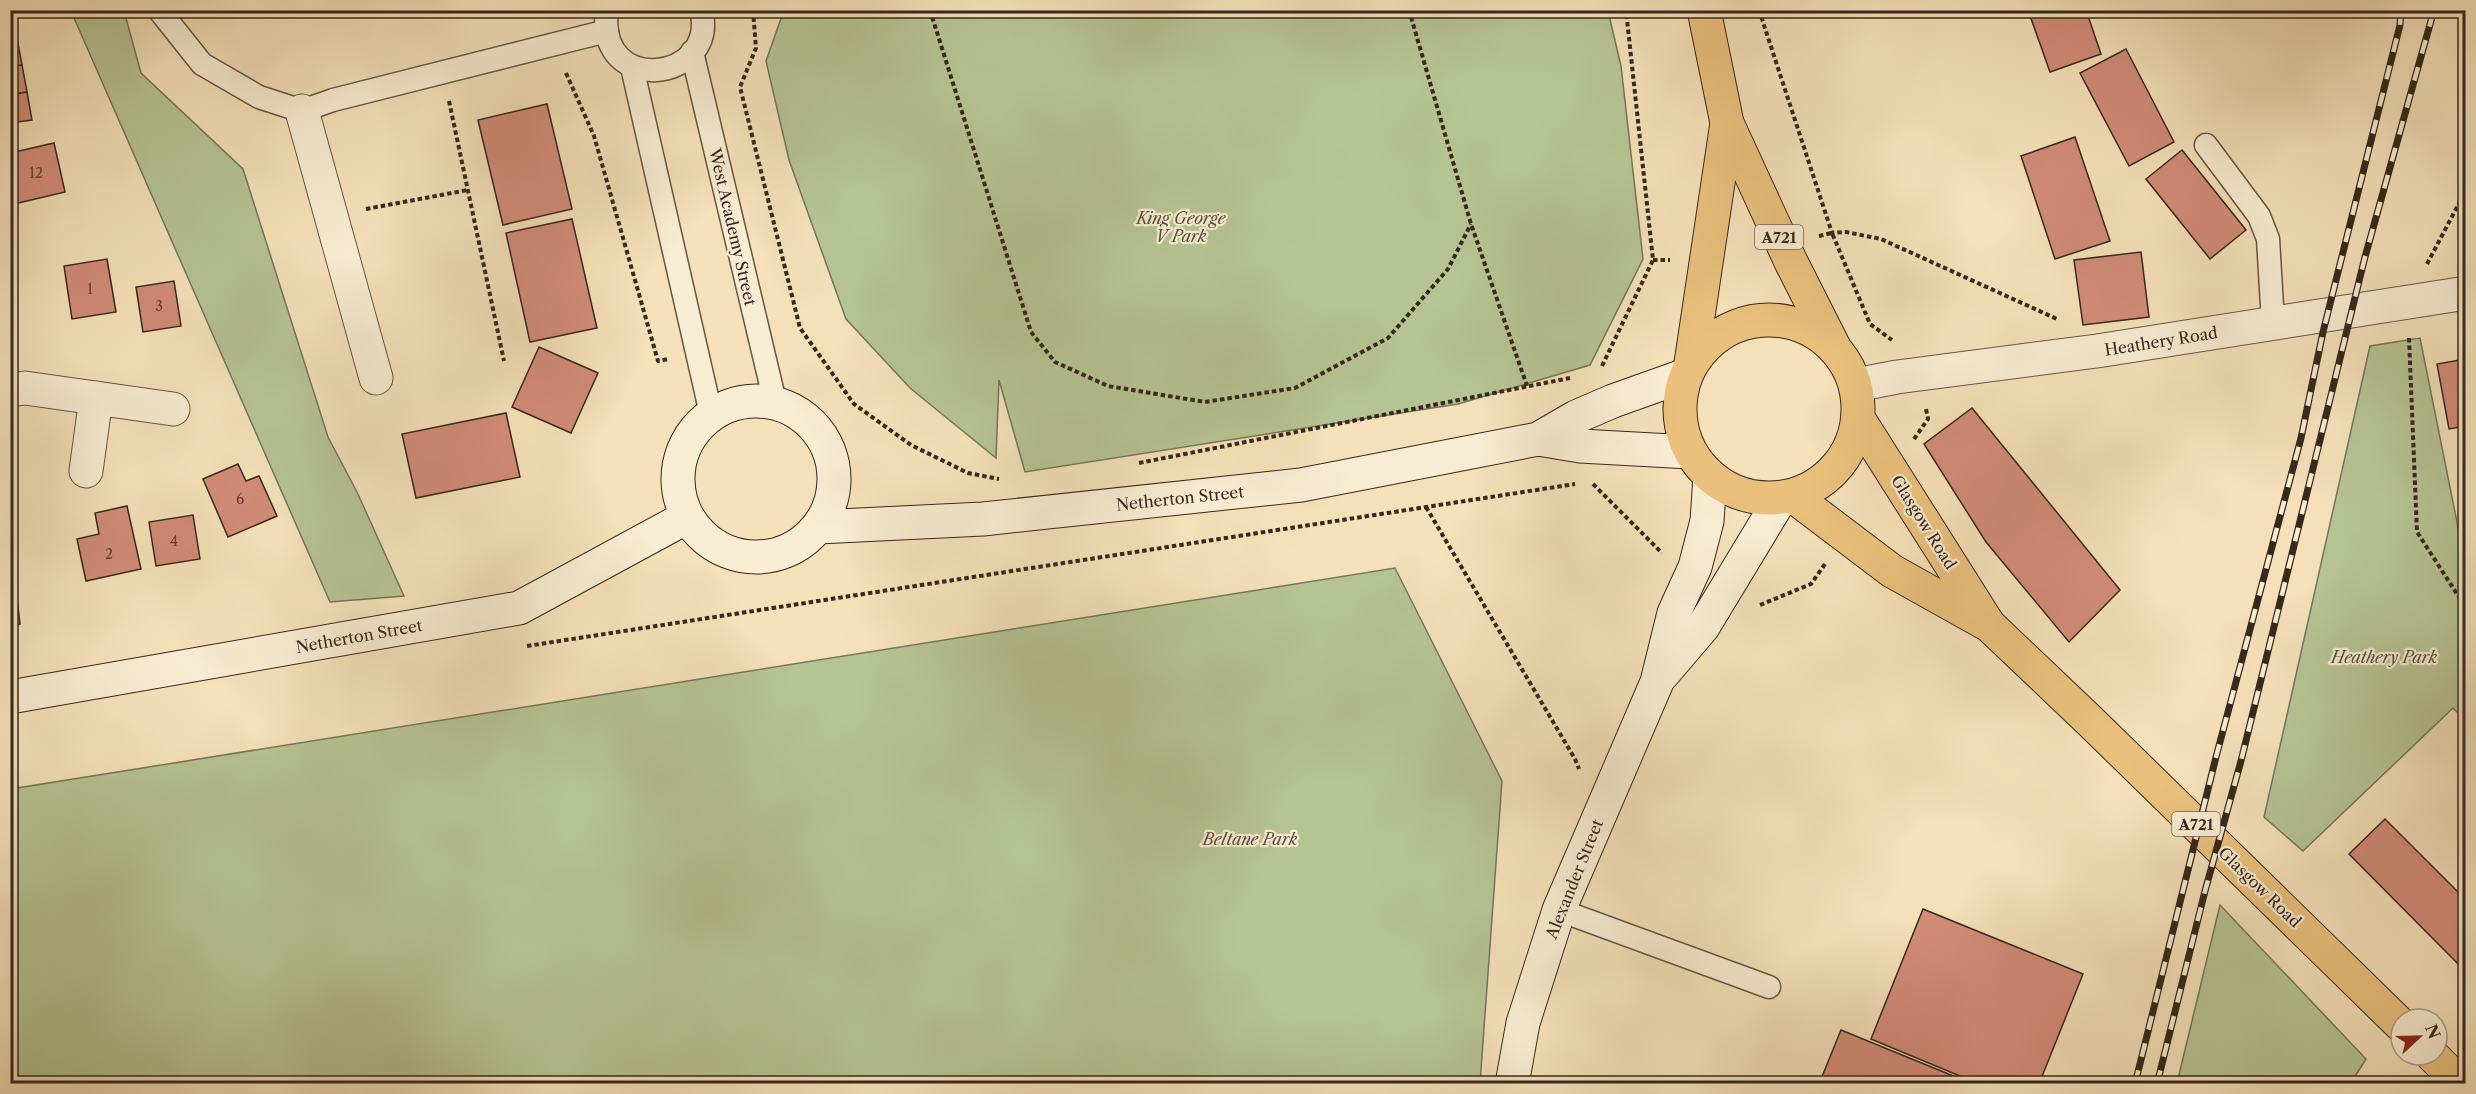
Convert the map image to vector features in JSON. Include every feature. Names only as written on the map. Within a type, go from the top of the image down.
[{"type":"main road","name":"A721","points":[[1704,10],[1727,123],[1786,252],[1835,348]]},
{"type":"main road","name":"A721","points":[[1689,369],[1727,123]]},
{"type":"main road","points":[[1761,320],[1788,321],[1814,331],[1835,348],[1848,365],[1856,386],[1858,418],[1852,440],[1832,474],[1814,487],[1787,497],[1756,498],[1732,490],[1700,465],[1681,422],[1681,401],[1689,369],[1711,341],[1734,326],[1761,320]]},
{"type":"main road","name":"Glasgow Road","points":[[1858,418],[1989,625],[2389,1013]]},
{"type":"main road","name":"Glasgow Road","points":[[1787,497],[1892,571],[1989,625]]},
{"type":"main road","points":[[2444,1067],[2461,1083]]},
{"type":"street","points":[[302,111],[376,378]]},
{"type":"street","name":"Heathery Road","points":[[1856,386],[1897,377],[2097,351],[2466,293]]},
{"type":"street","name":"Netherton Street","points":[[818,527],[983,519],[1301,485],[1538,439],[1576,417],[1689,369]]},
{"type":"street","points":[[10,390],[25,388],[173,409]]},
{"type":"street","points":[[86,471],[96,398]]},
{"type":"street","points":[[748,400],[775,402],[796,412],[817,430],[827,445],[834,471],[830,505],[818,527],[806,539],[787,551],[761,557],[734,554],[704,538],[687,517],[677,481],[681,454],[692,432],[711,414],[748,400]]},
{"type":"street","name":"Netherton Street","points":[[1538,439],[1580,446],[1619,448],[1700,465]]},
{"type":"street","name":"Alexander Street","points":[[1512,1083],[1522,1023],[1559,910],[1657,682],[1674,613],[1695,567],[1707,521],[1700,465]]},
{"type":"street","name":"Alexander Street","points":[[1657,682],[1703,627],[1787,497]]},
{"type":"street","name":"Netherton Street","points":[[10,697],[519,608],[687,517]]},
{"type":"lane","points":[[159,10],[202,64],[259,97],[302,111],[333,100],[443,72],[607,21],[608,39],[616,54],[632,67],[648,71],[664,71],[686,60],[699,41],[702,30],[701,10]]},
{"type":"lane","name":"West Academy Street","points":[[692,52],[775,402]]},
{"type":"lane","points":[[632,67],[711,414]]},
{"type":"lane","points":[[2206,145],[2259,216],[2268,239],[2273,323]]},
{"type":"lane","points":[[1559,910],[1768,987]]},
{"type":"path","points":[[753,10],[756,48],[740,87],[800,328],[854,404],[911,445],[968,473],[1010,480]]},
{"type":"path","points":[[930,10],[1031,332],[1055,362],[1108,386],[1205,402],[1295,388],[1388,338],[1448,269],[1471,224]]},
{"type":"path","points":[[1409,10],[1471,224],[1527,386]]},
{"type":"path","points":[[1612,401],[1598,373],[1653,260],[1626,10]]},
{"type":"path","points":[[1759,10],[1832,233],[1846,232],[1881,239],[2068,324],[2097,351]]},
{"type":"path","points":[[443,72],[504,361]]},
{"type":"path","points":[[363,209],[468,190]]},
{"type":"path","points":[[2466,190],[2407,302],[2417,532],[2466,608]]},
{"type":"path","points":[[1136,464],[1413,411],[1574,377]]},
{"type":"path","points":[[1619,448],[1616,467],[1591,481],[1663,554]]},
{"type":"path","points":[[519,647],[1579,483]]},
{"type":"path","points":[[1426,507],[1575,759],[1581,776]]},
{"type":"green space","name":"King George V Park","points":[[784,10],[1608,11],[1621,66],[1643,259],[1590,365],[1458,404],[1025,472],[999,380],[996,458],[910,388],[846,319],[789,160],[766,61]]},
{"type":"green space","points":[[71,11],[124,11],[141,73],[243,169],[328,437],[357,492],[404,596],[330,602]]},
{"type":"green space","name":"Heathery Park","points":[[2420,338],[2465,562],[2465,720],[2453,708],[2303,851],[2264,817],[2370,346]]},
{"type":"green space","name":"Beltane Park","points":[[1395,568],[1502,781],[1480,1083],[11,1083],[11,789]]},
{"type":"green space","points":[[2220,905],[2366,1059],[2351,1083],[2177,1083]]},
{"type":"building","points":[[2028,10],[2086,10],[2101,54],[2050,72]]},
{"type":"building","points":[[10,11],[17,38],[10,39]]},
{"type":"building","points":[[17,38],[22,65],[10,67],[10,39]]},
{"type":"building","points":[[2126,49],[2174,142],[2129,166],[2080,73]]},
{"type":"building","points":[[22,65],[27,92],[10,95],[10,67]]},
{"type":"building","points":[[27,92],[32,120],[10,123],[10,95]]},
{"type":"building","points":[[547,104],[572,209],[503,225],[478,120]]},
{"type":"building","points":[[2075,137],[2110,241],[2055,259],[2021,156]]},
{"type":"building","points":[[54,143],[65,192],[10,205],[10,153]]},
{"type":"building","points":[[2182,150],[2246,230],[2210,259],[2146,179]]},
{"type":"building","points":[[572,219],[597,328],[530,342],[506,233]]},
{"type":"building","points":[[2141,252],[2149,317],[2083,325],[2074,260]]},
{"type":"building","points":[[107,259],[116,312],[72,319],[64,266]]},
{"type":"building","points":[[174,281],[181,326],[143,332],[136,287]]},
{"type":"building","points":[[539,347],[598,373],[571,433],[512,407]]},
{"type":"building","points":[[2466,359],[2466,426],[2449,429],[2437,364]]},
{"type":"building","points":[[1972,408],[2120,590],[2069,642],[1986,542],[1924,444]]},
{"type":"building","points":[[506,413],[520,477],[416,498],[402,434]]},
{"type":"building","points":[[238,464],[246,481],[259,476],[277,516],[228,537],[203,479]]},
{"type":"building","points":[[127,506],[141,569],[86,581],[77,539],[99,534],[95,513]]},
{"type":"building","points":[[193,515],[200,559],[156,566],[149,522]]},
{"type":"building","points":[[10,571],[14,571],[20,624],[10,625]]},
{"type":"building","points":[[2385,819],[2466,900],[2466,972],[2349,854]]},
{"type":"building","points":[[1923,909],[2083,974],[2039,1084],[1979,1084],[1871,1039]]},
{"type":"building","points":[[1841,1030],[1973,1084],[1819,1084]]},
{"type":"railway","points":[[2135,1084],[2216,757],[2301,438],[2323,332],[2400,25],[2401,10]]},
{"type":"railway","points":[[2157,1084],[2205,891],[2241,761],[2365,257],[2434,10]]}]
